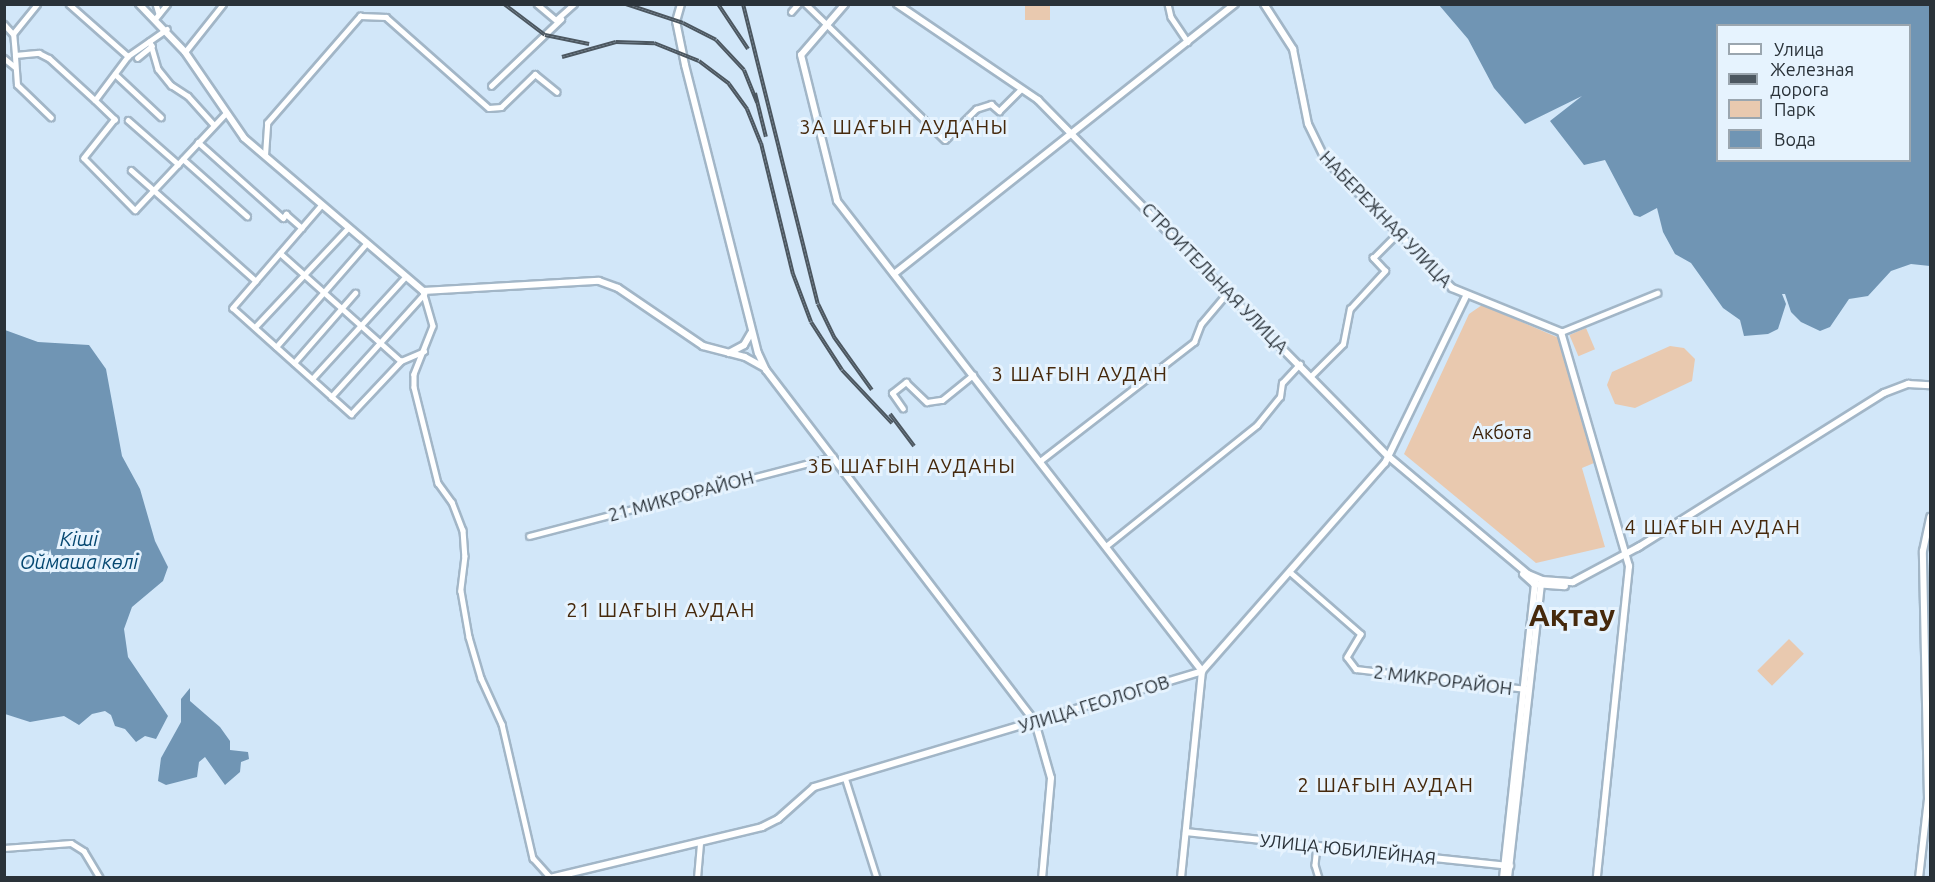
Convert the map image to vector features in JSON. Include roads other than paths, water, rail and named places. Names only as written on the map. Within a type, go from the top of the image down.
[{"type":"street","points":[[13,34],[37,4]]},
{"type":"street","points":[[69,4],[128,57]]},
{"type":"street","points":[[140,4],[157,16],[185,52],[225,114],[265,158],[423,293],[433,326],[414,374],[414,387],[438,483],[452,502],[463,530],[465,556],[461,591],[467,630],[481,678],[502,724],[533,858],[550,877]]},
{"type":"street","points":[[157,16],[167,4]]},
{"type":"street","points":[[185,52],[223,4]]},
{"type":"street","points":[[537,4],[551,18],[561,19]]},
{"type":"street","points":[[491,86],[574,4]]},
{"type":"street","points":[[681,4],[676,21],[685,65],[752,333],[766,370]]},
{"type":"street","points":[[791,12],[798,4]]},
{"type":"street","points":[[806,4],[945,140],[976,109],[991,104],[999,111],[1022,90]]},
{"type":"street","points":[[844,4],[805,47],[801,64],[833,192],[894,274],[1203,671]]},
{"type":"street","name":"СТРОИТЕЛЬНАЯ УЛИЦА","points":[[897,4],[1022,90],[1072,133],[1389,457],[1538,582]]},
{"type":"street","points":[[1168,4],[1171,17],[1188,42]]},
{"type":"street","points":[[894,274],[1236,4]]},
{"type":"street","name":"НАБЕРЕЖНАЯ УЛИЦА","points":[[1264,4],[1293,49],[1314,143],[1452,288],[1466,296],[1561,332]]},
{"type":"street","points":[[156,5],[157,16]]},
{"type":"street","points":[[265,158],[267,123],[357,17],[385,16],[489,108],[501,107],[535,74],[557,92]]},
{"type":"street","points":[[4,24],[13,34],[17,85],[51,118]]},
{"type":"street","points":[[137,58],[167,29]]},
{"type":"street","points":[[95,100],[128,57],[151,43]]},
{"type":"street","points":[[151,43],[158,69],[171,85],[188,96],[214,125]]},
{"type":"street","points":[[15,55],[39,53],[49,58],[115,119],[84,158],[135,210],[225,114]]},
{"type":"street","points":[[4,58],[15,67]]},
{"type":"street","points":[[116,74],[161,117]]},
{"type":"street","points":[[128,120],[178,164]]},
{"type":"street","points":[[198,142],[283,218],[286,214],[302,228]]},
{"type":"street","points":[[183,159],[247,216]]},
{"type":"street","points":[[131,170],[256,281]]},
{"type":"street","points":[[321,206],[233,308],[351,414],[401,361],[424,351]]},
{"type":"street","points":[[255,327],[347,229]]},
{"type":"street","points":[[1311,376],[1343,344],[1350,309],[1385,271],[1373,258],[1398,233]]},
{"type":"street","points":[[276,347],[366,244]]},
{"type":"street","points":[[280,253],[401,361]]},
{"type":"street","points":[[312,379],[405,277]]},
{"type":"street","points":[[331,398],[423,293],[599,281],[618,288],[694,340],[752,360],[766,370],[1035,722],[1051,778],[1042,878]]},
{"type":"street","points":[[1040,461],[1194,342],[1202,324],[1228,292]]},
{"type":"street","points":[[294,363],[355,293]]},
{"type":"street","points":[[1597,878],[1627,585],[1626,554],[1561,332],[1657,293]]},
{"type":"street","points":[[1181,878],[1203,671],[1389,457],[1466,296]]},
{"type":"street","points":[[729,353],[744,345],[752,333]]},
{"type":"street","points":[[1107,546],[1257,425],[1280,396],[1282,383],[1300,364]]},
{"type":"street","points":[[903,409],[892,393],[906,382],[927,402],[942,400],[973,375]]},
{"type":"street","points":[[1508,878],[1507,866],[1538,582],[1580,580],[1640,546],[1884,393],[1908,384],[1930,385]]},
{"type":"street","name":"21 МИКРОРАЙОН","points":[[529,536],[833,457]]},
{"type":"street","points":[[1919,878],[1928,775],[1923,551],[1930,517]]},
{"type":"street","name":"2 МИКРОРАЙОН","points":[[1290,572],[1361,634],[1347,657],[1356,669],[1527,690]]},
{"type":"street","name":"УЛИЦА ГЕОЛОГОВ","points":[[550,877],[700,843],[771,823],[814,787],[1203,671]]},
{"type":"street","points":[[845,777],[877,878]]},
{"type":"street","name":"УЛИЦА ЮБИЛЕЙНАЯ","points":[[1186,832],[1507,866]]},
{"type":"street","points":[[4,848],[71,843],[84,850],[100,878]]},
{"type":"street","points":[[697,878],[700,843]]},
{"type":"street","points":[[1317,846],[1315,870],[1319,878]]},
{"type":"street","points":[[1503,878],[1507,866]]},
{"type":"water","points":[[1439,5],[1930,5],[1930,266],[1911,264],[1891,271],[1868,296],[1849,299],[1830,327],[1820,331],[1801,322],[1791,312],[1785,294],[1782,294],[1786,304],[1778,329],[1768,334],[1744,336],[1740,320],[1723,308],[1691,263],[1675,254],[1663,232],[1657,208],[1640,217],[1634,215],[1605,160],[1584,165],[1550,121],[1582,96],[1525,124],[1494,88],[1468,39]]},
{"type":"water","name":"Кіші Оймаша көлi","points":[[5,330],[38,342],[89,345],[106,369],[122,456],[140,489],[155,541],[168,567],[163,581],[132,607],[124,629],[128,657],[168,716],[156,739],[145,736],[136,742],[125,729],[115,726],[111,715],[105,711],[92,714],[79,725],[64,716],[30,722],[5,714]]},
{"type":"water","points":[[190,688],[190,701],[220,727],[230,741],[230,750],[248,752],[249,759],[241,762],[240,772],[225,785],[205,757],[199,762],[197,777],[166,785],[158,781],[161,758],[181,722],[181,699]]},
{"type":"railway","points":[[504,4],[545,35],[589,44]]},
{"type":"railway","points":[[626,4],[683,23],[716,40],[744,70],[757,102]]},
{"type":"railway","points":[[718,4],[748,49]]},
{"type":"railway","points":[[743,4],[818,304],[834,337],[872,390]]},
{"type":"railway","points":[[562,57],[616,42],[654,43],[699,61],[729,84],[747,109],[761,143],[793,274],[811,322],[842,370],[892,423]]},
{"type":"railway","points":[[755,93],[766,137]]},
{"type":"railway","points":[[890,414],[914,446]]},
{"type":"district","name":"3А ШАҒЫН АУДАНЫ","points":[[904,126]]},
{"type":"district","name":"3 ШАҒЫН АУДАН","points":[[1080,373]]},
{"type":"district","name":"3Б ШАҒЫН АУДАНЫ","points":[[912,465]]},
{"type":"district","name":"4 ШАҒЫН АУДАН","points":[[1713,526]]},
{"type":"district","name":"21 ШАҒЫН АУДАН","points":[[661,609]]},
{"type":"district","name":"Ақтау","points":[[1572,615]]},
{"type":"district","name":"2 ШАҒЫН АУДАН","points":[[1386,784]]},
{"type":"park label","name":"Акбота","points":[[1502,432]]}]
